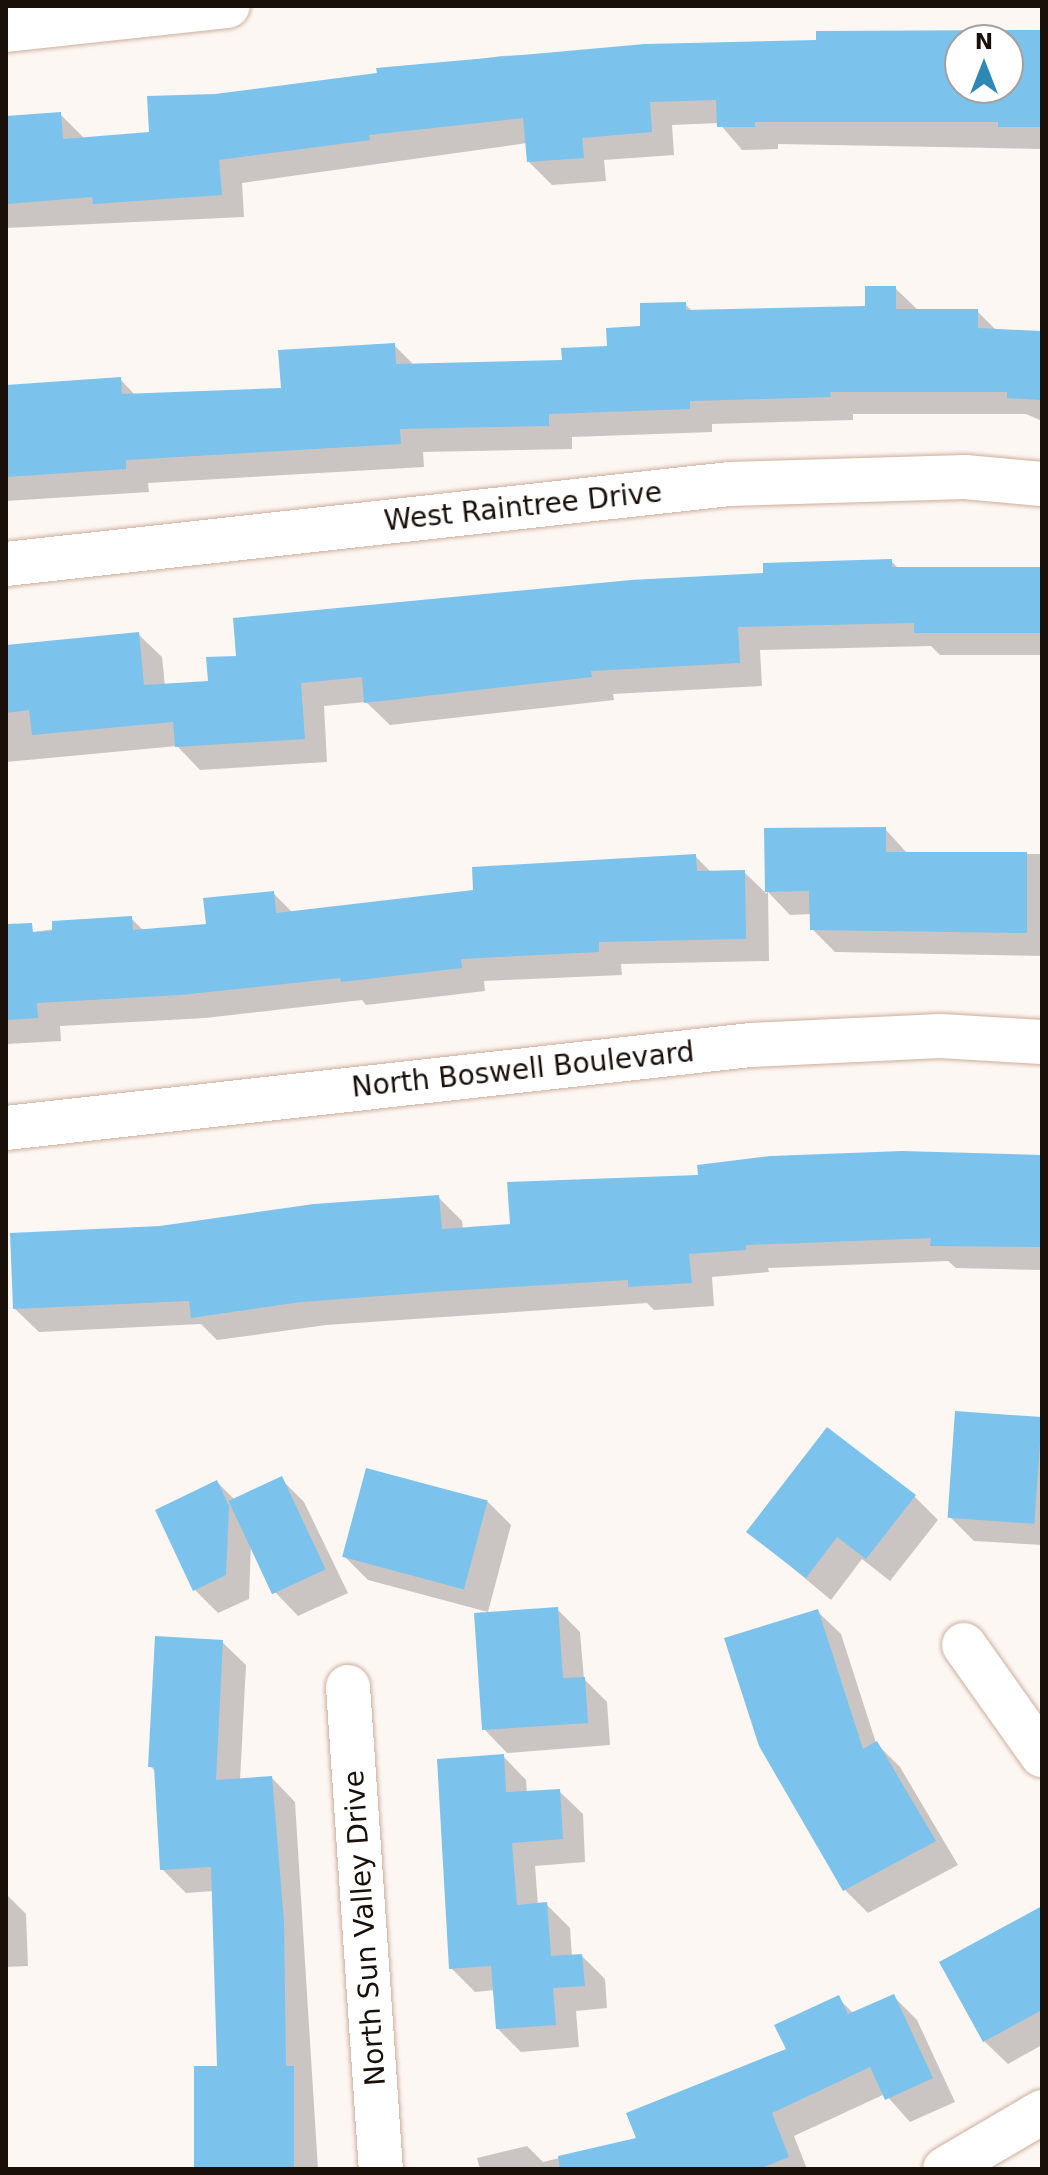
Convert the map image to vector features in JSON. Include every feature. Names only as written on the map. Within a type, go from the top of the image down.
[{"type":"street","points":[[6,30],[228,6]]},
{"type":"street","name":"West Raintree Drive","points":[[6,564],[729,484],[965,477],[1042,484]]},
{"type":"street","name":"North Boswell Boulevard","points":[[6,1128],[751,1045],[940,1036],[1042,1042]]},
{"type":"street","points":[[964,1645],[1042,1755]]},
{"type":"street","name":"North Sun Valley Drive","points":[[348,1687],[381,2169]]},
{"type":"street","points":[[945,2169],[1042,2112]]},
{"type":"building","points":[[944,30],[944,104],[1024,104],[1024,30],[1042,30],[1042,127],[998,127],[998,122],[755,122],[755,127],[717,127],[716,100],[650,102],[652,132],[582,138],[584,158],[527,162],[523,118],[369,135],[370,140],[219,160],[222,195],[93,204],[92,197],[6,204],[6,116],[61,112],[63,139],[149,132],[147,96],[215,94],[377,73],[376,68],[645,44],[816,40],[816,31]]},
{"type":"building","points":[[865,286],[896,286],[896,309],[978,309],[978,328],[1042,331],[1042,400],[1007,398],[1007,392],[830,392],[831,397],[690,401],[690,409],[549,414],[549,426],[400,429],[401,444],[126,460],[126,469],[6,477],[6,385],[121,377],[122,394],[281,388],[278,350],[395,343],[396,364],[562,360],[561,348],[607,346],[606,328],[640,326],[640,303],[686,302],[686,310],[865,306]]},
{"type":"building","points":[[892,559],[892,567],[1042,567],[1042,633],[914,633],[914,623],[738,627],[740,663],[591,671],[592,677],[364,703],[362,677],[301,683],[305,739],[175,747],[173,722],[32,735],[29,710],[6,713],[6,645],[139,632],[144,685],[208,681],[206,657],[236,656],[233,618],[631,580],[763,573],[763,563]]},
{"type":"building","points":[[886,827],[886,852],[1027,852],[1027,933],[810,930],[809,891],[765,892],[764,828]]},
{"type":"building","points":[[696,854],[697,871],[745,870],[746,939],[599,942],[599,952],[461,959],[462,968],[341,982],[340,978],[180,995],[37,1003],[38,1018],[6,1020],[6,924],[32,923],[33,932],[52,931],[52,921],[132,916],[133,930],[206,924],[203,898],[274,891],[276,913],[473,890],[472,867]]},
{"type":"building","points":[[902,1151],[1042,1155],[1042,1247],[930,1246],[931,1238],[746,1245],[746,1250],[689,1254],[692,1283],[628,1287],[628,1280],[446,1291],[301,1302],[191,1318],[189,1301],[13,1309],[10,1233],[160,1226],[314,1204],[439,1195],[442,1229],[510,1224],[507,1182],[698,1175],[697,1165],[771,1156]]},
{"type":"building","points":[[955,1411],[1042,1417],[1034,1524],[948,1518]]},
{"type":"building","points":[[827,1427],[916,1495],[866,1559],[837,1537],[806,1578],[746,1532]]},
{"type":"building","points":[[366,1468],[488,1501],[464,1589],[342,1557]]},
{"type":"building","points":[[282,1476],[326,1569],[272,1594],[229,1501]]},
{"type":"building","points":[[217,1480],[229,1506],[226,1575],[193,1591],[155,1510]]},
{"type":"building","points":[[558,1607],[563,1678],[585,1677],[588,1723],[482,1730],[474,1613]]},
{"type":"building","points":[[818,1609],[863,1749],[877,1741],[936,1841],[843,1891],[759,1746],[724,1638]]},
{"type":"building","points":[[155,1636],[223,1640],[216,1780],[272,1776],[284,1922],[286,2066],[294,2066],[294,2169],[194,2169],[194,2066],[217,2066],[211,1867],[160,1870],[154,1767],[148,1767]]},
{"type":"building","points":[[504,1754],[506,1792],[560,1789],[563,1839],[512,1843],[517,1905],[547,1902],[551,1956],[582,1954],[585,1986],[553,1988],[556,2025],[496,2029],[491,1966],[449,1969],[437,1759]]},
{"type":"building","points":[[1042,1906],[1042,2010],[983,2042],[939,1962]]},
{"type":"building","points":[[894,1994],[933,2078],[885,2100],[870,2067],[772,2113],[789,2157],[759,2169],[560,2169],[558,2156],[636,2138],[626,2113],[786,2049],[774,2025],[839,1995],[848,2014]]}]
